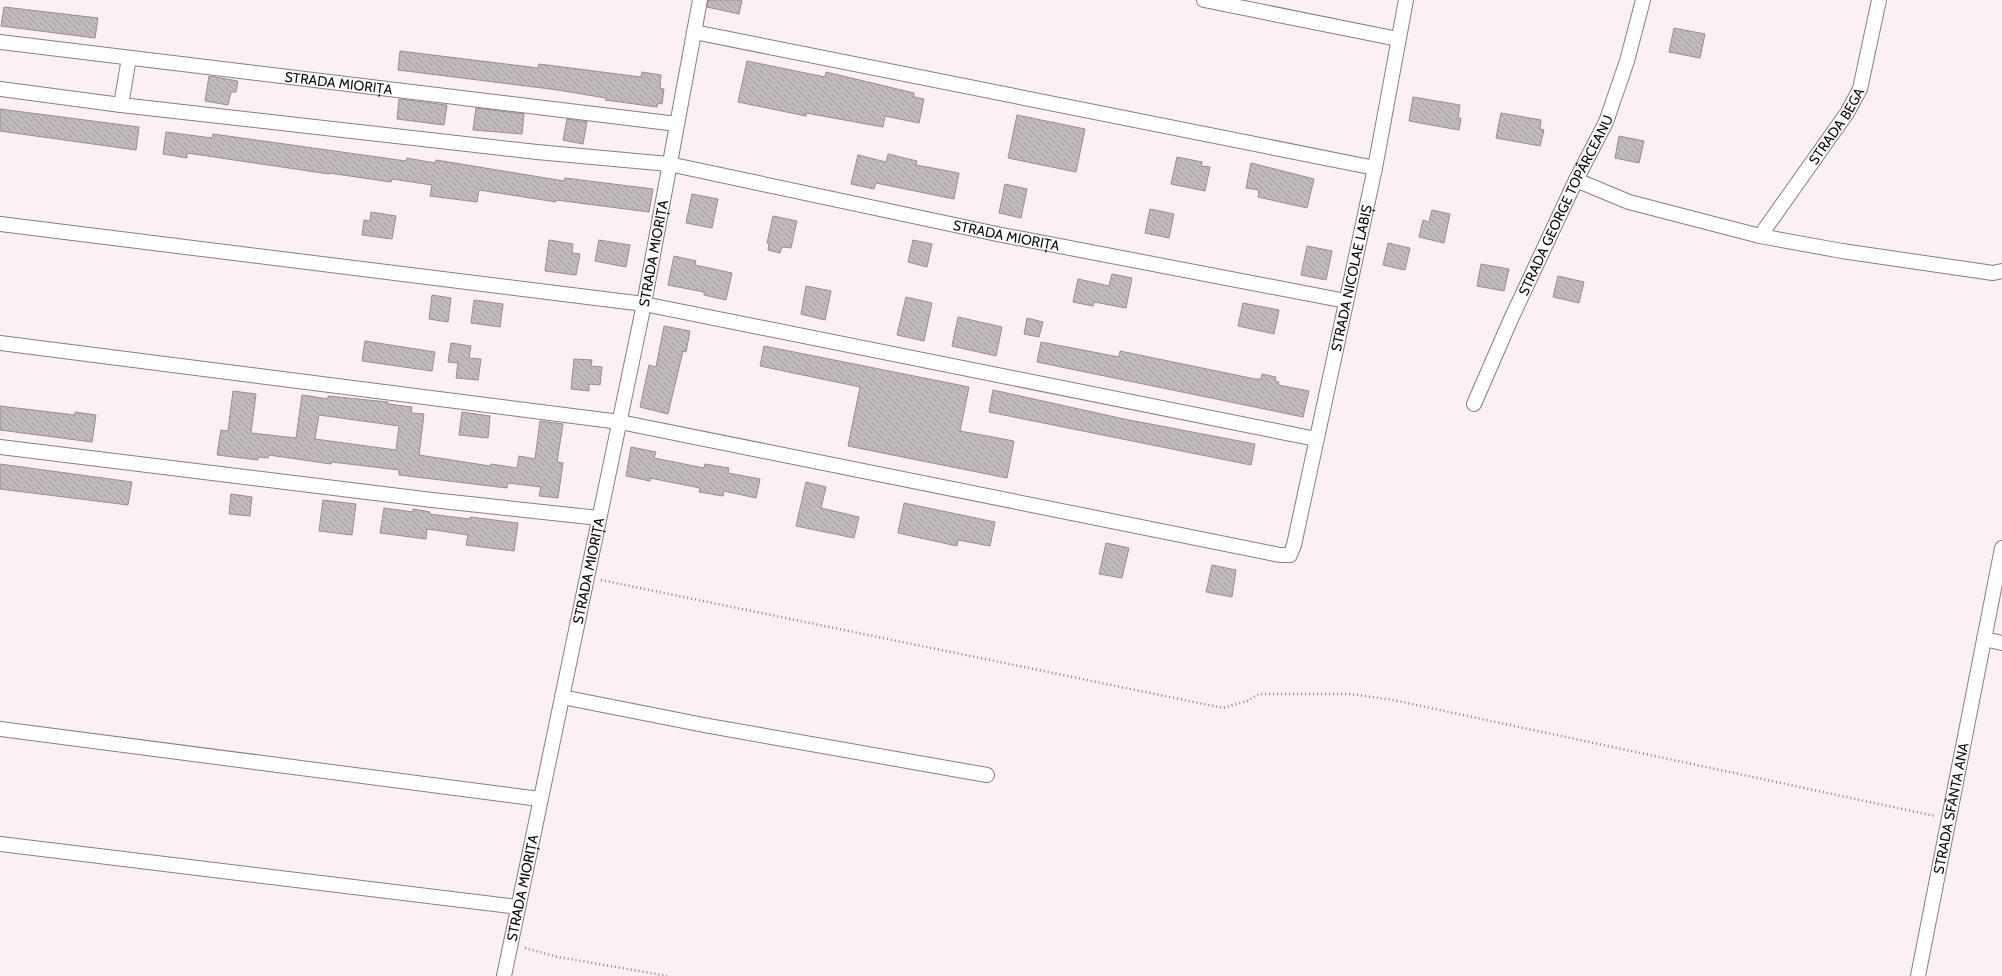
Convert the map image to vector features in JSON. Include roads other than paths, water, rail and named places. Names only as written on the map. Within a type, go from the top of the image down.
[{"type":"street","name":"STRADA MIORIȚA","points":[[504,976],[644,304],[700,0]]},
{"type":"street","points":[[1204,0],[1398,39]]},
{"type":"street","name":"STRADA NICOLAE LABIȘ","points":[[620,422],[1280,555],[1290,555],[1294,545],[1375,168],[1406,0]]},
{"type":"street","name":"STRADA GEORGE TOPÂRCEANU","points":[[1474,404],[1510,319],[1576,180],[1606,122],[1627,61],[1643,0]]},
{"type":"street","name":"STRADA BEGA","points":[[1760,236],[1847,113],[1860,89],[1879,0]]},
{"type":"street","points":[[694,32],[1375,168]]},
{"type":"street","name":"STRADA MIORIȚA","points":[[0,42],[677,124]]},
{"type":"street","points":[[121,105],[128,58]]},
{"type":"street","name":"STRADA MIORIȚA","points":[[0,89],[121,105],[537,152],[669,164],[997,234],[1346,301]]},
{"type":"street","points":[[1576,180],[1629,202],[1760,236],[1842,251],[1993,273],[2002,271]]},
{"type":"street","points":[[0,224],[644,304],[1316,439]]},
{"type":"street","points":[[0,343],[620,422]]},
{"type":"street","points":[[0,446],[424,499],[600,518]]},
{"type":"street","name":"STRADA SFÂNTA ANA","points":[[1918,976],[2002,548]]},
{"type":"street","points":[[1984,639],[2002,643]]},
{"type":"street","points":[[562,697],[709,726],[987,775]]},
{"type":"street","points":[[0,729],[540,799]]},
{"type":"street","points":[[0,844],[518,907]]}]
